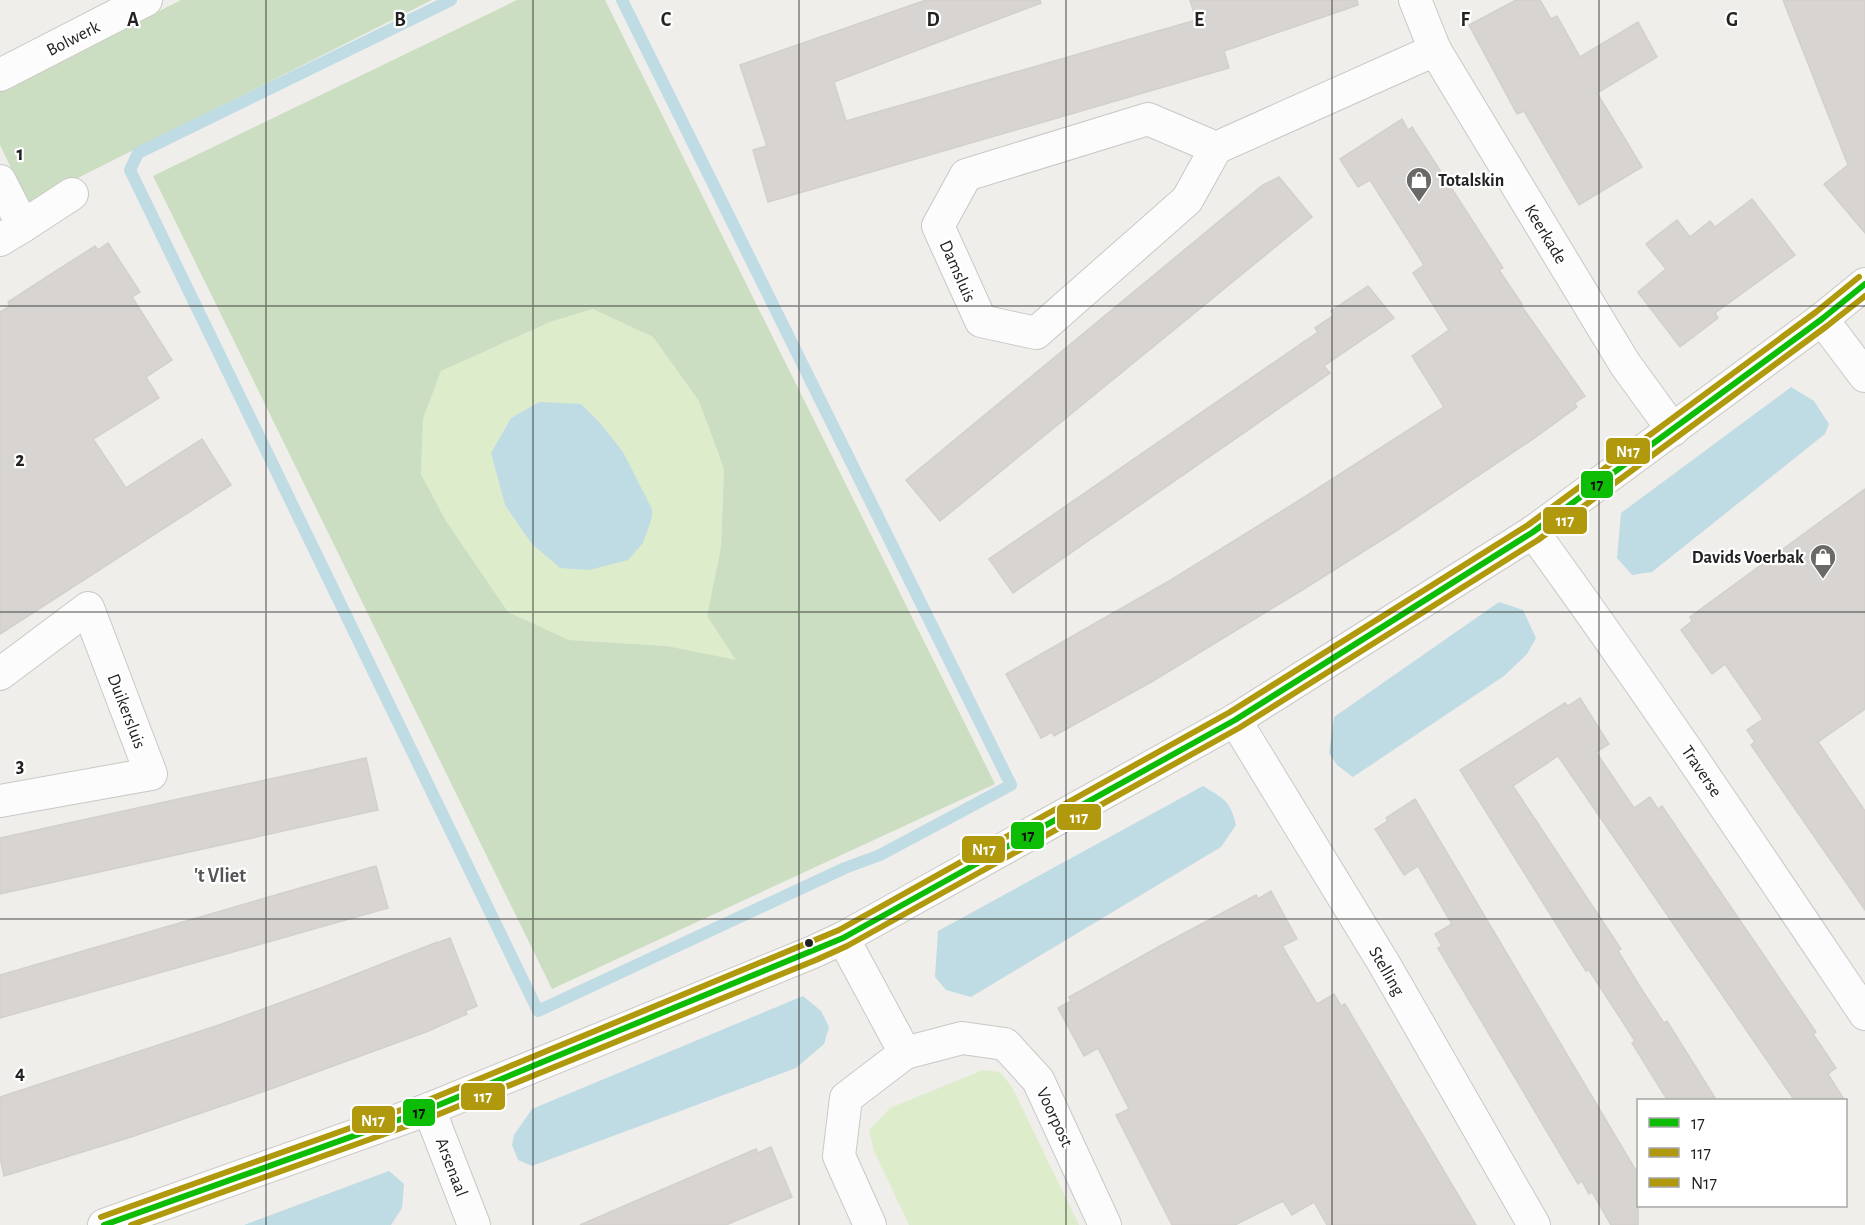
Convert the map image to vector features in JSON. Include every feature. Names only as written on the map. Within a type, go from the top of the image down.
[{"type":"street","name":"Bolwerk","points":[[0,75],[146,0]]},
{"type":"street","name":"Keerkade","points":[[1415,0],[1435,50],[1625,364],[1673,430]]},
{"type":"street","points":[[1216,148],[1435,50]]},
{"type":"street","name":"Damsluis","points":[[1148,119],[1216,148],[1187,200],[1035,333],[981,321],[938,226],[966,175],[1148,119]]},
{"type":"street","points":[[0,181],[11,233],[72,194]]},
{"type":"street","points":[[104,1225],[429,1109],[536,1067],[843,938],[1235,720],[1533,532],[1822,319],[1865,284]]},
{"type":"street","points":[[1822,319],[1865,376]]},
{"type":"street","name":"Traverse","points":[[1533,532],[1681,741],[1865,1014]]},
{"type":"street","name":"Duikersluis","points":[[0,674],[88,608],[151,774],[0,801]]},
{"type":"street","name":"Stelling","points":[[1235,720],[1383,962],[1534,1225]]},
{"type":"street","points":[[843,938],[905,1053]]},
{"type":"street","name":"Voorpost","points":[[870,1225],[839,1156],[846,1098],[905,1053],[962,1038],[1005,1044],[1038,1080],[1105,1225]]},
{"type":"street","name":"Arsenaal","points":[[429,1109],[474,1225]]},
{"type":"green space","points":[[181,0],[432,0],[28,203],[0,145],[0,92]]},
{"type":"green space","points":[[517,0],[605,0],[995,784],[552,989],[153,176]],"holes":[[[593,309],[653,337],[699,401],[724,469],[721,547],[707,616],[736,660],[667,646],[569,640],[508,612],[446,521],[421,474],[423,419],[441,371],[550,322]]]},
{"type":"green space","points":[[593,309],[653,337],[699,401],[724,469],[721,547],[707,616],[737,661],[667,646],[569,640],[508,612],[446,521],[421,474],[423,419],[441,371],[550,322]],"holes":[[[539,402],[531,543],[505,505],[491,453],[511,418]]]},
{"type":"green space","points":[[983,1070],[1000,1072],[1012,1087],[1079,1225],[909,1225],[874,1151],[869,1130],[890,1108]]},
{"type":"water","points":[[1791,387],[1814,401],[1829,424],[1825,434],[1652,572],[1632,575],[1617,558],[1621,513]]},
{"type":"water","points":[[539,402],[581,404],[623,452],[652,509],[652,517],[643,543],[628,560],[589,570],[560,568],[531,543],[505,505],[491,453],[511,418]]},
{"type":"water","points":[[1499,602],[1523,610],[1536,638],[1527,654],[1504,676],[1353,777],[1337,765],[1329,753],[1334,717]]},
{"type":"water","points":[[1203,786],[1225,801],[1234,817],[1236,825],[1221,847],[971,997],[946,990],[935,977],[938,931]]},
{"type":"water","points":[[803,996],[821,1011],[829,1027],[824,1044],[796,1068],[532,1166],[518,1160],[512,1145],[514,1135],[532,1109]]},
{"type":"water","points":[[389,1171],[404,1184],[402,1208],[391,1225],[244,1225]]},
{"type":"building","points":[[926,0],[1040,0],[1041,3],[834,82],[846,121],[1196,20],[1190,0],[1357,0],[1358,5],[1224,51],[1229,68],[768,202],[753,150],[767,146],[740,65]]},
{"type":"building","points":[[1516,0],[1540,0],[1551,19],[1557,16],[1580,57],[1638,22],[1657,57],[1597,93],[1642,167],[1579,205],[1524,111],[1517,114],[1469,25]]},
{"type":"building","points":[[1783,0],[1865,0],[1865,233],[1824,184],[1848,165]]},
{"type":"building","points":[[1402,119],[1408,130],[1412,127],[1503,268],[1499,270],[1522,304],[1520,304],[1585,396],[1575,403],[1577,407],[1536,437],[1396,531],[1299,592],[1153,681],[1054,736],[1052,732],[1041,738],[1006,674],[1171,580],[1444,407],[1412,356],[1449,330],[1413,273],[1424,265],[1370,180],[1358,187],[1340,159]]},
{"type":"building","points":[[1279,177],[1312,217],[940,521],[906,480],[1263,185]]},
{"type":"building","points":[[1752,199],[1795,255],[1715,313],[1718,318],[1680,347],[1638,292],[1666,269],[1646,244],[1677,220],[1690,237],[1710,221],[1715,227]]},
{"type":"building","points":[[108,243],[140,292],[132,297],[172,360],[146,377],[159,398],[93,439],[126,488],[202,439],[231,485],[0,634],[0,312],[10,306],[8,302],[95,246],[98,250]]},
{"type":"building","points":[[1368,286],[1394,318],[1324,366],[1330,373],[1013,593],[989,559],[1318,332],[1315,328],[1334,315],[1331,311]]},
{"type":"building","points":[[1865,489],[1865,709],[1818,742],[1865,811],[1865,910],[1751,745],[1755,742],[1747,730],[1763,719],[1725,664],[1712,674],[1681,630],[1692,621],[1690,617]]},
{"type":"building","points":[[1580,698],[1609,744],[1596,752],[1634,808],[1650,797],[1658,809],[1662,806],[1816,1032],[1813,1034],[1836,1068],[1828,1074],[1844,1099],[1794,1099],[1558,756],[1513,786],[1621,949],[1618,951],[1640,987],[1664,1023],[1667,1021],[1716,1099],[1667,1099],[1632,1043],[1635,1041],[1589,970],[1586,971],[1460,770],[1565,703],[1568,706]]},
{"type":"building","points":[[366,758],[378,810],[0,894],[0,838]]},
{"type":"building","points":[[1415,799],[1637,1172],[1638,1225],[1611,1225],[1592,1192],[1589,1194],[1582,1181],[1578,1184],[1438,948],[1442,946],[1435,934],[1452,924],[1418,866],[1404,875],[1375,829],[1388,821],[1386,818]]},
{"type":"building","points":[[376,866],[388,908],[0,1018],[0,975]]},
{"type":"building","points":[[1271,891],[1297,939],[1282,946],[1317,1004],[1334,994],[1341,1006],[1345,1004],[1476,1225],[1327,1225],[1314,1202],[1292,1215],[1283,1201],[1235,1225],[1172,1225],[1116,1115],[1129,1109],[1098,1048],[1084,1056],[1058,1008],[1071,1001],[1069,997],[1160,946],[1256,895],[1258,899]]},
{"type":"building","points":[[450,938],[477,1006],[465,1011],[467,1014],[426,1032],[265,1091],[131,1137],[4,1176],[0,1157],[0,1097],[219,1025]]},
{"type":"building","points":[[771,1147],[792,1197],[726,1225],[580,1225],[756,1149],[758,1153]]},
{"type":"waterway","points":[[451,0],[138,153],[130,170],[538,1011],[845,868],[880,855],[1011,785],[622,0]]},
{"type":"transit line","name":"N17","points":[[101,1217],[426,1101],[839,930],[1230,712],[1528,525],[1816,312],[1859,277]]},
{"type":"transit line","name":"17","points":[[104,1225],[429,1109],[843,938],[1235,720],[1533,532],[1822,319],[1865,284]]},
{"type":"transit line","name":"117","points":[[131,1225],[432,1117],[847,946],[1239,728],[1538,540],[1865,296]]},
{"type":"place","name":"Totalskin","points":[[1419,203]]},
{"type":"place","name":"Davids Voerbak","points":[[1823,580]]},
{"type":"district","name":"'t Vliet","points":[[220,875]]}]
